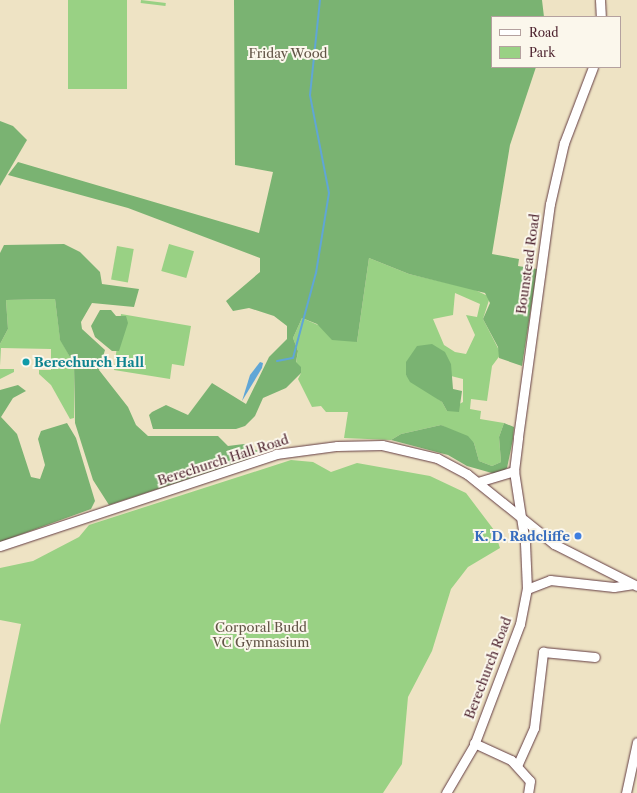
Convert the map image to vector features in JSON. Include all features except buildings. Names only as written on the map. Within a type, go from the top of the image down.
[{"type":"street","points":[[600,0],[601,16]]},
{"type":"street","name":"Bounstead Road","points":[[521,519],[514,471],[550,204],[564,143],[593,68]]},
{"type":"street","name":"Berechurch Hall Road","points":[[0,546],[297,450],[364,444],[398,448],[437,458],[478,482],[538,532],[583,561],[634,585]]},
{"type":"street","points":[[478,482],[514,471]]},
{"type":"street","name":"Berechurch Road","points":[[446,793],[474,743],[520,624],[527,589],[526,544],[521,519]]},
{"type":"street","points":[[526,544],[538,532]]},
{"type":"street","points":[[527,589],[550,580],[614,587],[634,585]]},
{"type":"street","points":[[517,766],[534,728],[543,652],[594,657]]},
{"type":"street","points":[[626,793],[637,742]]},
{"type":"street","points":[[474,743],[517,766],[530,781],[528,793]]},
{"type":"green space","points":[[68,0],[127,0],[127,89],[68,89]]},
{"type":"green space","points":[[141,0],[166,3],[165,6],[141,3]]},
{"type":"green space","name":"Friday Wood","points":[[234,0],[542,0],[544,16],[491,16],[491,68],[536,68],[510,145],[492,254],[519,259],[518,266],[537,269],[522,366],[499,358],[498,347],[483,319],[490,303],[485,293],[409,274],[369,258],[357,342],[332,340],[317,324],[302,318],[293,338],[298,351],[296,362],[301,367],[301,373],[286,388],[263,398],[255,416],[245,426],[236,429],[153,429],[149,415],[152,412],[166,405],[188,415],[212,383],[246,404],[269,357],[287,339],[287,326],[274,316],[249,308],[233,311],[226,301],[260,272],[260,258],[128,208],[8,175],[18,162],[259,233],[273,172],[235,165]]},
{"type":"green space","points":[[0,121],[13,126],[27,140],[0,186]]},
{"type":"green space","points":[[64,244],[80,252],[100,272],[102,284],[139,289],[134,307],[92,303],[81,322],[82,329],[105,350],[99,370],[128,407],[136,425],[148,436],[218,436],[228,446],[244,444],[258,451],[249,459],[109,505],[93,480],[75,423],[74,364],[60,340],[55,299],[6,300],[8,329],[0,344],[0,253],[4,245]]},
{"type":"green space","points":[[169,244],[194,251],[186,278],[161,271]]},
{"type":"green space","points":[[117,246],[134,249],[128,282],[111,279]]},
{"type":"green space","points":[[369,258],[409,274],[473,289],[490,297],[483,319],[501,354],[492,366],[487,401],[471,399],[470,409],[481,411],[480,419],[504,423],[499,437],[501,462],[492,466],[479,461],[474,443],[441,425],[401,434],[391,440],[344,438],[348,412],[326,412],[321,406],[312,407],[298,379],[301,373],[296,363],[298,351],[293,338],[302,318],[357,342]],"holes":[[[455,293],[480,304],[477,317],[466,315],[475,335],[466,354],[455,352],[444,345],[433,319],[453,315]],[[410,358],[451,364],[451,376],[463,379],[463,402],[447,411],[442,402],[406,375],[406,363]]]},
{"type":"green space","points":[[55,299],[60,339],[74,364],[74,418],[70,419],[51,385],[39,374],[39,370],[51,370],[51,349],[1,348],[0,366],[0,344],[8,329],[6,300]]},
{"type":"green space","points":[[100,310],[111,310],[116,316],[126,316],[128,323],[119,351],[112,351],[95,337],[91,326]]},
{"type":"green space","points":[[121,314],[191,326],[184,366],[172,364],[170,379],[114,370]]},
{"type":"green space","points":[[432,344],[445,352],[451,364],[453,389],[462,391],[459,412],[447,411],[442,402],[410,382],[406,375],[406,362],[417,346]]},
{"type":"green space","points":[[0,369],[14,369],[14,372],[0,379]]},
{"type":"green space","points":[[18,385],[26,391],[13,398],[1,417],[17,434],[31,477],[40,479],[45,465],[38,439],[41,431],[67,423],[76,438],[95,501],[91,509],[0,542],[0,390]]},
{"type":"green space","points":[[504,423],[514,427],[513,439],[507,468],[499,475],[467,466],[448,455],[391,440],[401,434],[441,425],[468,436],[474,443],[479,461],[492,466],[501,462],[499,437]]},
{"type":"green space","name":"Corporal Budd VC Gymnasium","points":[[291,460],[313,462],[331,472],[357,463],[430,476],[466,493],[494,530],[500,548],[468,567],[451,589],[432,651],[408,697],[402,764],[383,793],[0,793],[0,725],[21,624],[0,620],[0,568],[33,561],[79,537],[89,525]]},
{"type":"water","points":[[260,362],[263,363],[262,368],[242,401],[250,375]]},
{"type":"waterway","points":[[277,361],[293,358],[316,273],[329,193],[310,95],[320,0]]},
{"type":"place","name":"Berechurch Hall","points":[[26,362]]},
{"type":"place","name":"K. D. Radcliffe","points":[[578,536]]}]
